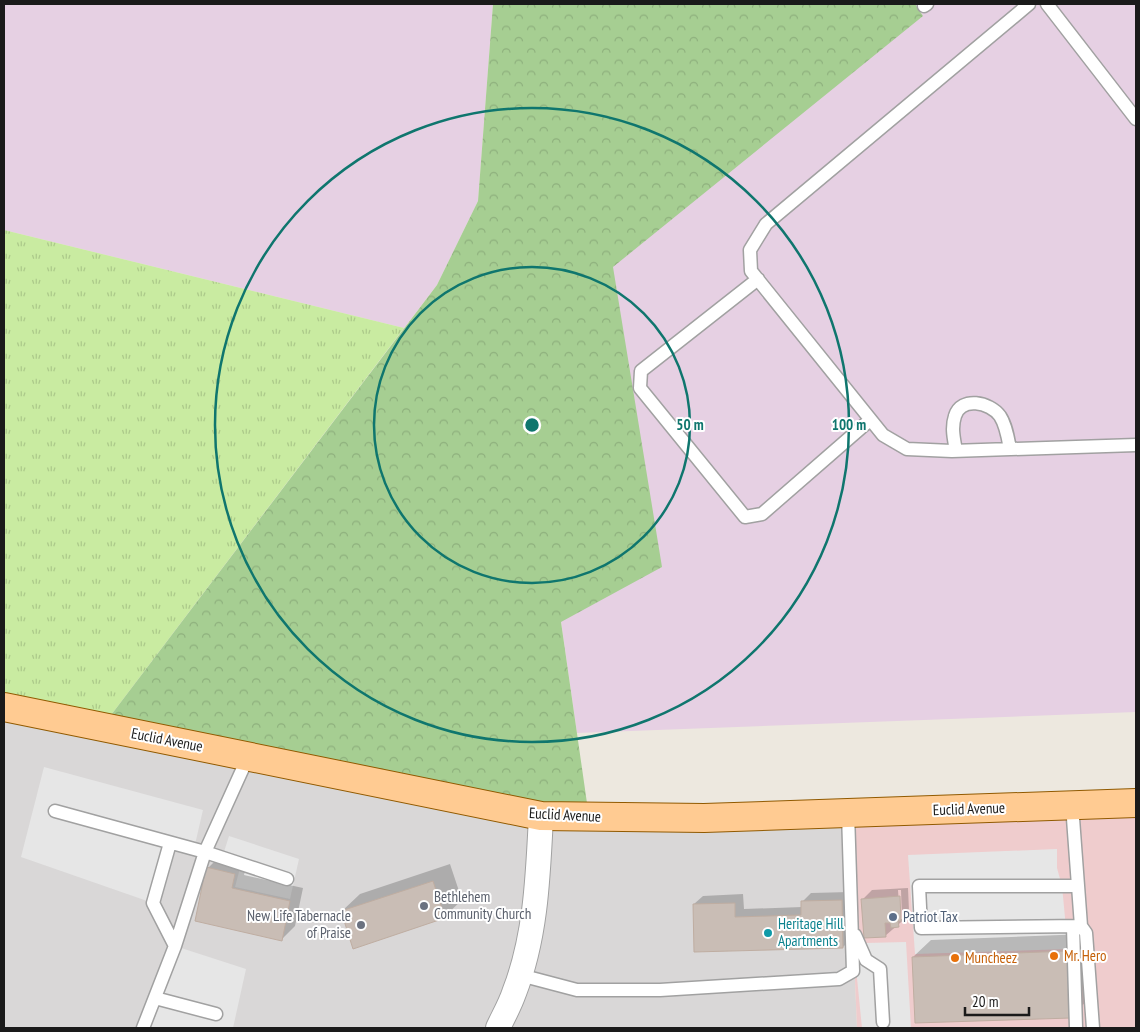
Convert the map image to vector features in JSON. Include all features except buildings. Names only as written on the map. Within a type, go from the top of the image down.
[{"type":"main road","name":"Euclid Avenue","points":[[4,707],[541,816],[704,818],[1136,803]]},
{"type":"street","points":[[498,1028],[514,993],[527,950],[536,896],[541,816]]},
{"type":"lane","points":[[1029,4],[766,224],[750,250],[751,271],[883,436],[907,449],[956,451],[1136,445]]},
{"type":"lane","points":[[1047,4],[1136,119]]},
{"type":"lane","points":[[758,279],[641,371],[640,388],[745,517],[762,514],[870,420]]},
{"type":"lane","points":[[956,451],[952,427],[955,413],[963,406],[976,403],[994,408],[1001,418],[1010,449]]},
{"type":"lane","points":[[143,1028],[175,946],[205,852],[248,757]]},
{"type":"lane","points":[[1072,805],[1078,886],[1076,1028]]},
{"type":"lane","points":[[55,811],[205,852],[287,879]]},
{"type":"lane","points":[[520,975],[577,990],[660,990],[839,979],[853,971],[848,813]]},
{"type":"lane","points":[[170,842],[153,903],[175,946]]},
{"type":"lane","points":[[1078,886],[919,886],[921,928],[1077,926],[1086,934],[1093,1028]]},
{"type":"lane","points":[[852,928],[866,960],[880,969],[883,1022]]},
{"type":"lane","points":[[154,998],[216,1014]]},
{"type":"shaded area","points":[[4,4],[493,4],[478,201],[437,285],[404,328],[4,230]]},
{"type":"shaded area","points":[[580,4],[1136,4],[1136,712],[577,733],[517,314]]},
{"type":"shaded area","points":[[4,707],[541,816],[848,813],[857,1028],[4,1028]]},
{"type":"shaded area","points":[[44,767],[203,810],[194,849],[170,843],[153,903],[21,857]]},
{"type":"shaded area","points":[[1136,803],[1136,1028],[857,1028],[848,813]]},
{"type":"shaded area","points":[[229,836],[299,859],[290,899],[235,887],[241,864],[222,858]]},
{"type":"shaded area","points":[[1057,849],[1057,868],[1062,886],[1068,949],[915,954],[908,855]]},
{"type":"shaded area","points":[[906,942],[911,1028],[862,1028],[855,958],[865,943]]},
{"type":"shaded area","points":[[175,946],[246,969],[233,1028],[143,1028]]},
{"type":"green space","points":[[493,4],[915,4],[923,16],[613,267],[662,567],[561,622],[589,817],[102,727],[437,285],[478,201]]},
{"type":"green space","points":[[4,230],[404,328],[102,727],[4,707]]},
{"type":"place","name":"Bethlehem Community Church","points":[[424,906]]},
{"type":"place","name":"Patriot Tax","points":[[893,917]]},
{"type":"place","name":"New Life Tabernacle of Praise","points":[[361,925]]},
{"type":"place","name":"Heritage Hill Apartments","points":[[768,933]]},
{"type":"place","name":"Mr. Hero","points":[[1054,956]]},
{"type":"place","name":"Muncheez","points":[[955,958]]}]
